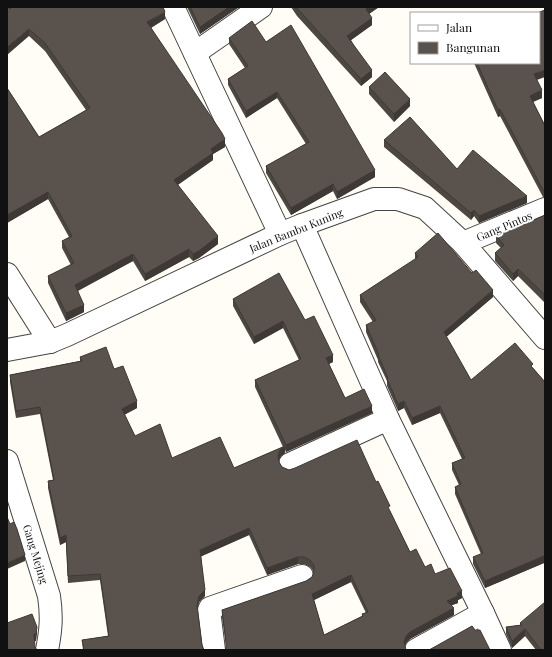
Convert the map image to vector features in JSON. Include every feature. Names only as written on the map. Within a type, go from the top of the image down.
[{"type":"street","points":[[173,7],[280,234]]},
{"type":"street","points":[[195,53],[261,7]]},
{"type":"street","name":"Jalan Bambu Kuning","points":[[7,350],[50,342],[280,234],[374,199],[398,199],[425,208],[464,243],[545,338]]},
{"type":"street","name":"Gang Pintos","points":[[464,243],[545,209]]},
{"type":"street","points":[[302,225],[388,419],[500,650]]},
{"type":"street","points":[[7,274],[50,342]]},
{"type":"street","points":[[290,464],[388,419]]},
{"type":"street","name":"Gang Mejing","points":[[7,461],[49,596],[52,615],[47,650]]},
{"type":"street","points":[[214,650],[210,608],[302,576]]},
{"type":"street","points":[[416,650],[483,613]]},
{"type":"building","points":[[7,7],[10,9],[12,7],[163,7],[165,12],[147,22],[225,139],[211,149],[213,153],[174,180],[218,236],[199,251],[193,254],[189,249],[145,274],[133,254],[75,285],[84,305],[66,313],[48,276],[74,263],[62,241],[72,236],[48,192],[7,215],[7,88],[39,137],[90,108],[45,43],[29,29],[7,47]]},
{"type":"building","points":[[190,7],[229,7],[200,27]]},
{"type":"building","points":[[296,7],[369,7],[366,9],[372,18],[347,36],[372,70],[361,79]]},
{"type":"building","points":[[545,10],[545,70],[534,74],[542,90],[530,96],[545,126],[545,190],[543,190],[500,109],[498,110],[477,64],[540,64],[540,12]]},
{"type":"building","points":[[252,21],[266,42],[291,25],[375,170],[337,192],[333,184],[291,208],[266,166],[309,142],[277,92],[246,111],[228,79],[248,66],[229,38]]},
{"type":"building","points":[[385,72],[410,99],[394,114],[369,87]]},
{"type":"building","points":[[410,117],[457,169],[473,150],[527,196],[479,216],[474,210],[471,213],[384,140]]},
{"type":"building","points":[[545,215],[545,295],[518,269],[513,274],[495,253],[504,245],[496,236]]},
{"type":"building","points":[[438,233],[472,273],[476,270],[493,290],[444,332],[471,380],[515,343],[533,364],[531,366],[545,382],[545,557],[544,556],[485,581],[473,557],[483,553],[455,487],[461,484],[452,463],[465,458],[440,406],[412,418],[404,401],[398,404],[366,325],[376,320],[360,295],[418,257],[415,253]]},
{"type":"building","points":[[279,273],[305,320],[314,316],[333,355],[326,358],[345,398],[364,389],[372,406],[286,445],[255,380],[301,359],[283,321],[254,337],[233,299]]},
{"type":"building","points":[[106,347],[114,369],[123,366],[137,401],[122,409],[135,436],[160,424],[172,458],[220,437],[234,468],[285,446],[280,450],[278,456],[279,462],[282,467],[289,470],[357,440],[376,482],[378,481],[390,506],[388,507],[410,552],[416,549],[425,567],[431,564],[435,574],[450,568],[462,591],[457,593],[458,596],[447,601],[454,608],[410,632],[406,636],[404,642],[406,650],[224,650],[226,648],[226,642],[222,610],[306,581],[312,577],[314,571],[314,565],[310,560],[304,557],[298,557],[267,568],[249,528],[200,550],[205,590],[199,596],[197,605],[202,645],[204,650],[84,650],[82,640],[109,636],[100,574],[68,576],[66,535],[60,538],[48,481],[54,480],[40,407],[16,411],[10,375],[82,361],[80,357]],"holes":[[[351,575],[368,612],[362,614],[363,616],[324,635],[312,594]]]},
{"type":"building","points":[[7,517],[10,524],[14,522],[25,555],[7,563]]},
{"type":"building","points":[[545,602],[545,650],[541,650],[525,629],[512,641],[506,627],[522,625],[520,623]]},
{"type":"building","points":[[32,614],[37,627],[36,634],[34,634],[35,647],[37,650],[7,650],[7,623]]},
{"type":"building","points":[[472,626],[476,631],[480,630],[490,650],[429,650]]}]
